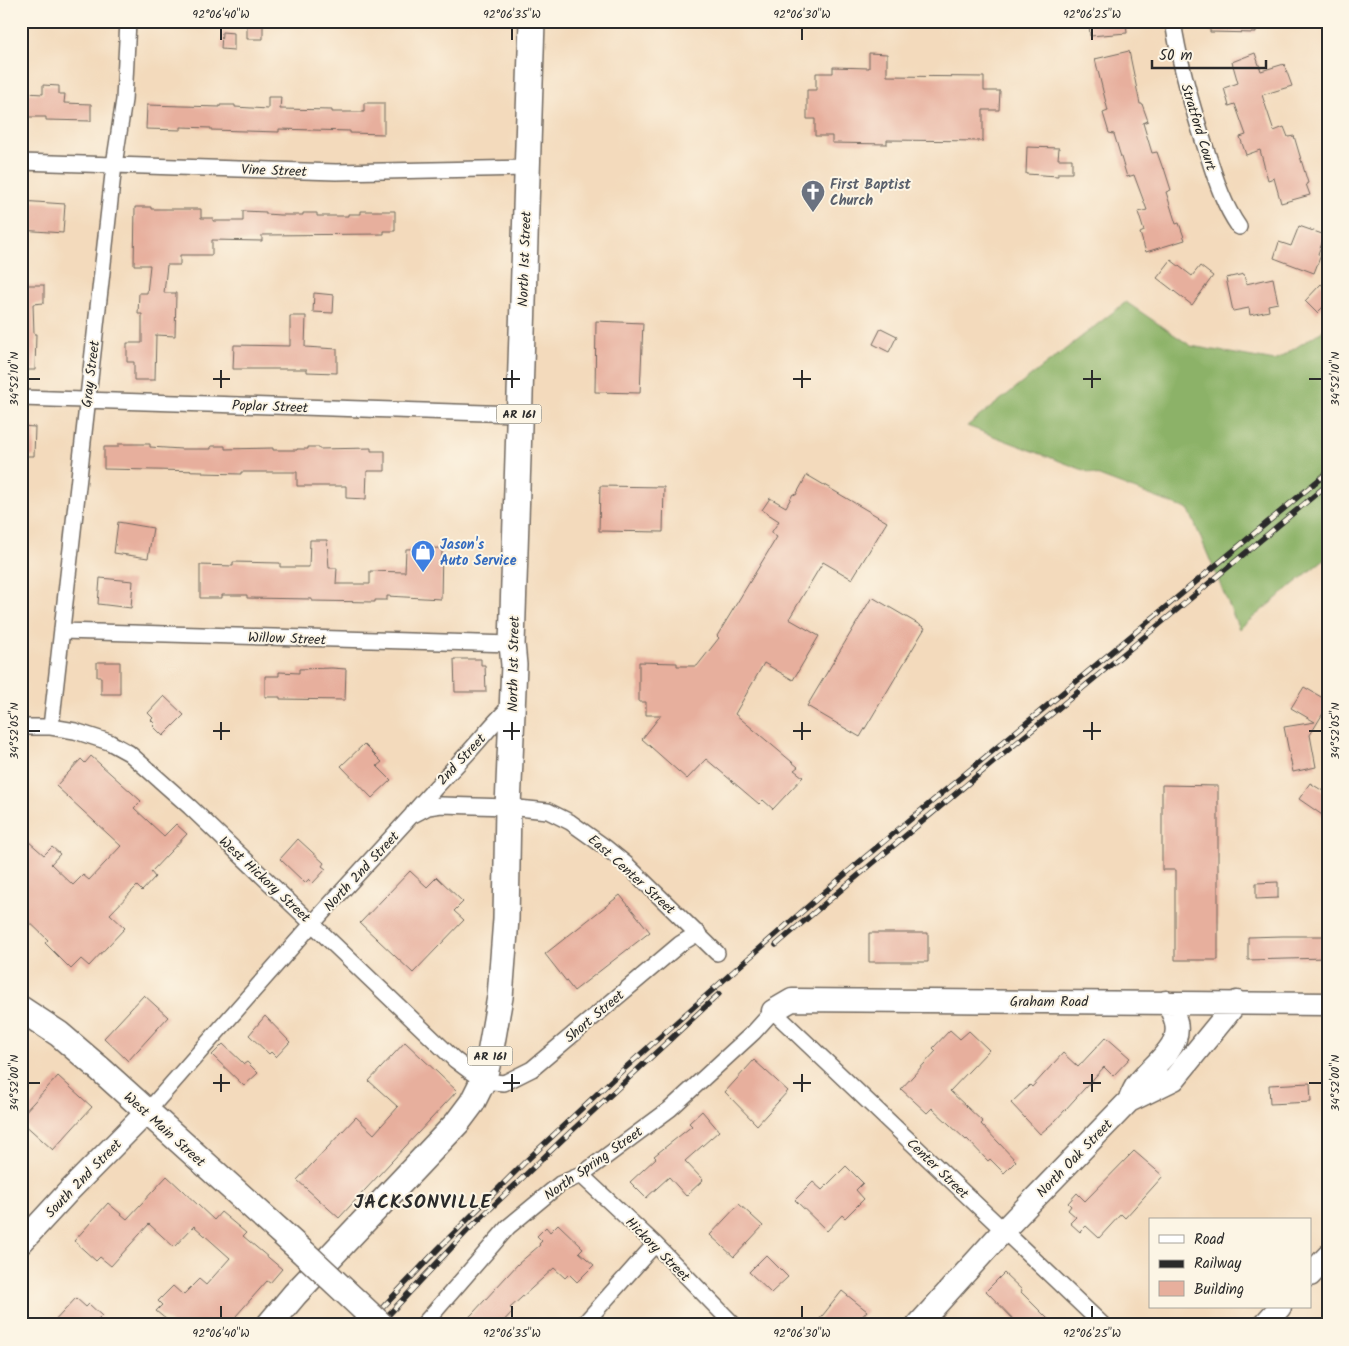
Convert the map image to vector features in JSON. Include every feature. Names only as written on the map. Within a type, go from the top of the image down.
[{"type":"main road","name":"North 1st Street","points":[[268,1325],[457,1123],[472,1103],[483,1081],[490,1054],[498,1007],[505,943],[514,665],[512,644],[532,21]]},
{"type":"main road","name":"Graham Road","points":[[773,1012],[792,1000],[1328,1004]]},
{"type":"main road","points":[[1129,1101],[1136,1086],[1171,1050],[1178,1028],[1174,1012],[1166,1002]]},
{"type":"main road","name":"North Oak Street","points":[[918,1325],[1004,1230],[1129,1101],[1174,1079],[1237,1002]]},
{"type":"main road","name":"West Main Street","points":[[21,1009],[59,1034],[306,1254],[381,1325]]},
{"type":"main road","name":"South 2nd Street","points":[[21,1243],[146,1113]]},
{"type":"main road","points":[[1312,1273],[1328,1256]]},
{"type":"main road","points":[[1264,1325],[1279,1308]]},
{"type":"street","name":"Gray Street","points":[[51,728],[114,165],[124,100],[128,21]]},
{"type":"street","name":"Stratford Court","points":[[1173,21],[1179,61],[1202,137],[1220,192],[1228,210],[1239,227]]},
{"type":"street","name":"Vine Street","points":[[21,162],[336,172],[527,168]]},
{"type":"street","name":"Poplar Street","points":[[21,398],[519,414]]},
{"type":"street","name":"Willow Street","points":[[62,631],[512,644]]},
{"type":"street","name":"2nd Street","points":[[411,816],[434,787],[466,755],[499,716],[513,704]]},
{"type":"street","name":"West Hickory Street","points":[[21,727],[75,731],[109,742],[129,753],[313,924],[455,1060],[483,1081]]},
{"type":"street","name":"North 2nd Street","points":[[146,1113],[411,816],[428,807],[441,805],[508,807]]},
{"type":"street","name":"East Center Street","points":[[508,807],[548,811],[570,822],[626,864],[717,953]]},
{"type":"street","name":"Short Street","points":[[483,1081],[504,1083],[532,1069],[680,944],[698,933]]},
{"type":"street","name":"North Spring Street","points":[[423,1325],[508,1227],[560,1184],[581,1175],[670,1109],[754,1032],[773,1012]]},
{"type":"street","name":"Center Street","points":[[773,1012],[1103,1325]]},
{"type":"street","name":"Hickory Street","points":[[581,1175],[655,1244],[734,1325]]},
{"type":"street","points":[[583,1325],[655,1244]]},
{"type":"green space","points":[[1126,302],[1191,346],[1275,361],[1328,327],[1328,556],[1239,629],[1189,510],[967,426]]},
{"type":"building","points":[[247,21],[263,21],[263,39],[247,39]]},
{"type":"building","points":[[1089,21],[1126,21],[1127,33],[1090,36]]},
{"type":"building","points":[[1210,21],[1256,21],[1256,33],[1210,32]]},
{"type":"building","points":[[222,32],[234,33],[234,50],[221,49]]},
{"type":"building","points":[[1129,51],[1140,104],[1142,104],[1148,121],[1143,123],[1152,153],[1157,152],[1164,168],[1171,190],[1166,192],[1176,224],[1179,223],[1185,240],[1146,252],[1140,233],[1144,231],[1138,212],[1147,210],[1134,175],[1127,177],[1114,134],[1109,133],[1103,113],[1108,111],[1095,59]]},
{"type":"building","points":[[869,53],[887,54],[887,76],[984,77],[984,91],[1000,91],[999,110],[983,110],[983,141],[887,140],[887,144],[832,143],[832,136],[815,136],[815,119],[807,119],[807,90],[816,90],[816,73],[833,73],[833,67],[869,68]]},
{"type":"building","points":[[1255,53],[1261,71],[1284,64],[1292,86],[1262,95],[1274,131],[1284,127],[1288,137],[1294,136],[1310,195],[1281,203],[1274,178],[1268,180],[1260,150],[1246,155],[1240,137],[1246,135],[1235,104],[1229,106],[1224,88],[1238,83],[1232,62]]},
{"type":"building","points":[[43,85],[59,86],[59,94],[65,94],[64,103],[91,104],[91,121],[46,120],[46,117],[26,117],[26,93],[43,94]]},
{"type":"building","points":[[268,97],[281,97],[280,109],[332,110],[332,112],[364,112],[364,103],[384,103],[384,134],[279,129],[279,132],[181,127],[181,130],[146,129],[147,105],[220,107],[220,105],[235,105],[235,107],[268,109]]},
{"type":"building","points":[[1027,147],[1059,148],[1058,159],[1072,159],[1072,173],[1058,173],[1058,176],[1026,174]]},
{"type":"building","points":[[21,201],[65,204],[63,233],[21,230]]},
{"type":"building","points":[[135,207],[151,207],[151,209],[201,209],[201,218],[213,218],[213,221],[243,221],[243,211],[280,215],[317,213],[317,216],[348,216],[348,214],[361,214],[361,211],[395,211],[395,231],[384,231],[384,234],[262,235],[262,241],[212,240],[212,255],[180,255],[180,265],[167,265],[164,293],[176,293],[175,336],[156,335],[155,380],[134,380],[134,362],[127,362],[127,343],[142,343],[142,314],[138,314],[139,293],[147,293],[150,265],[134,265]]},
{"type":"building","points":[[1299,226],[1325,235],[1318,254],[1321,255],[1314,273],[1274,258],[1279,242],[1291,246]]},
{"type":"building","points":[[1171,260],[1192,276],[1200,266],[1213,276],[1192,305],[1157,278]]},
{"type":"building","points":[[1244,274],[1246,284],[1273,278],[1278,303],[1268,305],[1269,311],[1250,315],[1249,308],[1233,311],[1226,278]]},
{"type":"building","points":[[1321,284],[1328,290],[1328,302],[1317,313],[1305,301]]},
{"type":"building","points":[[21,285],[44,285],[44,303],[33,304],[34,334],[36,334],[35,370],[21,370]]},
{"type":"building","points":[[314,293],[334,295],[333,313],[313,312]]},
{"type":"building","points":[[290,316],[306,316],[305,347],[337,349],[337,373],[307,372],[307,369],[233,369],[234,345],[290,346]]},
{"type":"building","points":[[596,321],[643,323],[640,393],[595,392]]},
{"type":"building","points":[[881,328],[897,336],[889,352],[873,344]]},
{"type":"building","points":[[21,426],[35,427],[34,456],[21,456]]},
{"type":"building","points":[[118,444],[150,444],[150,447],[181,449],[211,449],[211,446],[225,446],[225,449],[273,448],[273,450],[297,450],[308,449],[308,447],[319,447],[319,449],[371,448],[371,451],[385,451],[385,471],[367,471],[366,499],[346,498],[346,486],[297,486],[297,472],[241,472],[241,474],[202,473],[202,471],[104,469],[104,447],[118,447]]},
{"type":"building","points":[[807,475],[887,522],[852,579],[823,562],[789,619],[819,636],[793,680],[764,663],[735,714],[798,767],[794,770],[803,777],[773,809],[763,800],[759,804],[706,759],[687,779],[642,739],[661,715],[646,715],[646,702],[639,702],[639,662],[677,663],[677,666],[697,666],[719,638],[717,636],[777,537],[771,533],[779,521],[762,510],[770,498],[786,507],[793,494],[796,495]]},
{"type":"building","points":[[600,486],[664,487],[663,532],[599,531]]},
{"type":"building","points":[[118,522],[153,528],[148,558],[114,553]]},
{"type":"building","points":[[310,540],[327,540],[329,568],[337,568],[336,584],[370,584],[370,571],[405,572],[406,549],[442,548],[441,599],[387,596],[387,600],[375,600],[375,602],[247,598],[247,595],[222,595],[222,598],[200,598],[200,565],[233,566],[233,562],[280,563],[280,567],[309,567]]},
{"type":"building","points":[[100,578],[133,581],[131,608],[98,604]]},
{"type":"building","points":[[872,597],[925,628],[860,737],[807,706]]},
{"type":"building","points":[[454,659],[481,659],[481,665],[485,665],[486,692],[455,692]]},
{"type":"building","points":[[97,662],[120,662],[120,694],[101,694],[101,677],[97,677]]},
{"type":"building","points":[[299,669],[346,669],[345,700],[265,697],[265,676],[279,676],[279,672],[299,673]]},
{"type":"building","points":[[1304,687],[1328,701],[1328,705],[1310,735],[1316,767],[1293,772],[1284,727],[1315,722],[1291,708]]},
{"type":"building","points":[[164,696],[184,715],[163,736],[153,726],[155,724],[151,720],[153,718],[148,713]]},
{"type":"building","points":[[364,744],[382,762],[377,766],[391,780],[372,798],[341,766]]},
{"type":"building","points":[[91,756],[141,801],[134,808],[164,836],[176,824],[187,834],[151,872],[155,877],[142,891],[137,886],[110,914],[125,928],[89,966],[81,959],[71,969],[45,943],[48,940],[21,914],[21,849],[28,841],[44,855],[52,847],[60,854],[51,864],[73,885],[83,875],[89,880],[121,846],[56,786],[81,759],[85,763]]},
{"type":"building","points":[[1310,783],[1328,794],[1328,819],[1299,799]]},
{"type":"building","points":[[1162,785],[1218,786],[1218,960],[1175,960],[1175,870],[1162,870]]},
{"type":"building","points":[[298,839],[324,863],[322,866],[326,869],[313,883],[309,879],[305,883],[280,859]]},
{"type":"building","points":[[410,871],[427,887],[437,877],[463,902],[454,911],[464,920],[413,973],[360,923]]},
{"type":"building","points":[[1278,882],[1278,898],[1256,899],[1256,883]]},
{"type":"building","points":[[620,895],[650,932],[574,991],[545,954]]},
{"type":"building","points":[[869,933],[928,933],[928,962],[869,962]]},
{"type":"building","points":[[1325,936],[1326,958],[1248,960],[1248,937]]},
{"type":"building","points":[[144,995],[168,1017],[128,1061],[104,1038]]},
{"type":"building","points":[[265,1016],[290,1042],[276,1057],[271,1052],[269,1054],[249,1035]]},
{"type":"building","points":[[950,1030],[960,1039],[969,1031],[989,1050],[950,1091],[983,1122],[981,1124],[1016,1161],[1004,1173],[990,1159],[988,1161],[967,1139],[932,1108],[927,1113],[901,1089],[936,1051],[933,1048]]},
{"type":"building","points":[[1106,1037],[1130,1058],[1113,1076],[1104,1067],[1055,1121],[1040,1134],[1011,1103],[1030,1085],[1032,1087],[1063,1053],[1078,1067]]},
{"type":"building","points":[[405,1042],[457,1091],[339,1218],[297,1180],[356,1117],[374,1134],[398,1107],[369,1081]]},
{"type":"building","points":[[223,1044],[244,1064],[247,1062],[258,1073],[244,1086],[212,1055]]},
{"type":"building","points":[[754,1060],[788,1091],[757,1125],[725,1092]]},
{"type":"building","points":[[58,1076],[92,1107],[53,1150],[21,1121],[21,1116]]},
{"type":"building","points":[[1310,1083],[1311,1102],[1270,1104],[1269,1085]]},
{"type":"building","points":[[702,1111],[719,1131],[685,1161],[703,1180],[686,1196],[669,1177],[646,1198],[630,1182],[656,1158],[654,1156],[692,1126],[689,1123]]},
{"type":"building","points":[[1134,1151],[1163,1176],[1125,1218],[1121,1214],[1099,1238],[1086,1226],[1080,1232],[1070,1223],[1076,1217],[1068,1210],[1071,1206],[1068,1203],[1077,1193],[1085,1201]]},
{"type":"building","points":[[846,1166],[863,1183],[856,1190],[864,1199],[845,1218],[842,1215],[827,1231],[795,1200],[813,1182],[822,1190]]},
{"type":"building","points":[[167,1176],[214,1220],[221,1212],[246,1233],[243,1236],[282,1269],[270,1283],[267,1281],[228,1325],[173,1325],[156,1311],[162,1305],[158,1301],[173,1286],[183,1295],[199,1279],[206,1285],[230,1258],[194,1226],[174,1247],[149,1224],[111,1266],[100,1257],[96,1261],[74,1241],[108,1203],[127,1219]]},
{"type":"building","points":[[739,1204],[763,1226],[734,1257],[710,1235]]},
{"type":"building","points":[[558,1224],[583,1248],[579,1252],[594,1265],[577,1282],[569,1274],[565,1278],[554,1268],[510,1308],[513,1311],[500,1325],[462,1325],[518,1264],[540,1245],[542,1241],[537,1236],[546,1227],[550,1232]]},
{"type":"building","points":[[766,1255],[788,1277],[771,1293],[749,1272]]},
{"type":"building","points":[[1004,1273],[1054,1325],[1019,1325],[986,1291]]},
{"type":"building","points":[[842,1291],[867,1311],[855,1325],[815,1325]]},
{"type":"building","points":[[76,1298],[86,1307],[89,1304],[102,1316],[93,1325],[51,1325]]},
{"type":"railway","points":[[366,1325],[438,1249],[525,1162],[615,1077],[735,970],[858,863],[1328,472]]},
{"type":"railway","points":[[776,945],[1328,484]]},
{"type":"railway","points":[[379,1325],[467,1231],[719,994]]},
{"type":"place","name":"First Baptist Church","points":[[813,213]]},
{"type":"place","name":"Jason's Auto Service","points":[[423,573]]},
{"type":"district","name":"JACKSONVILLE","points":[[423,1201]]}]
